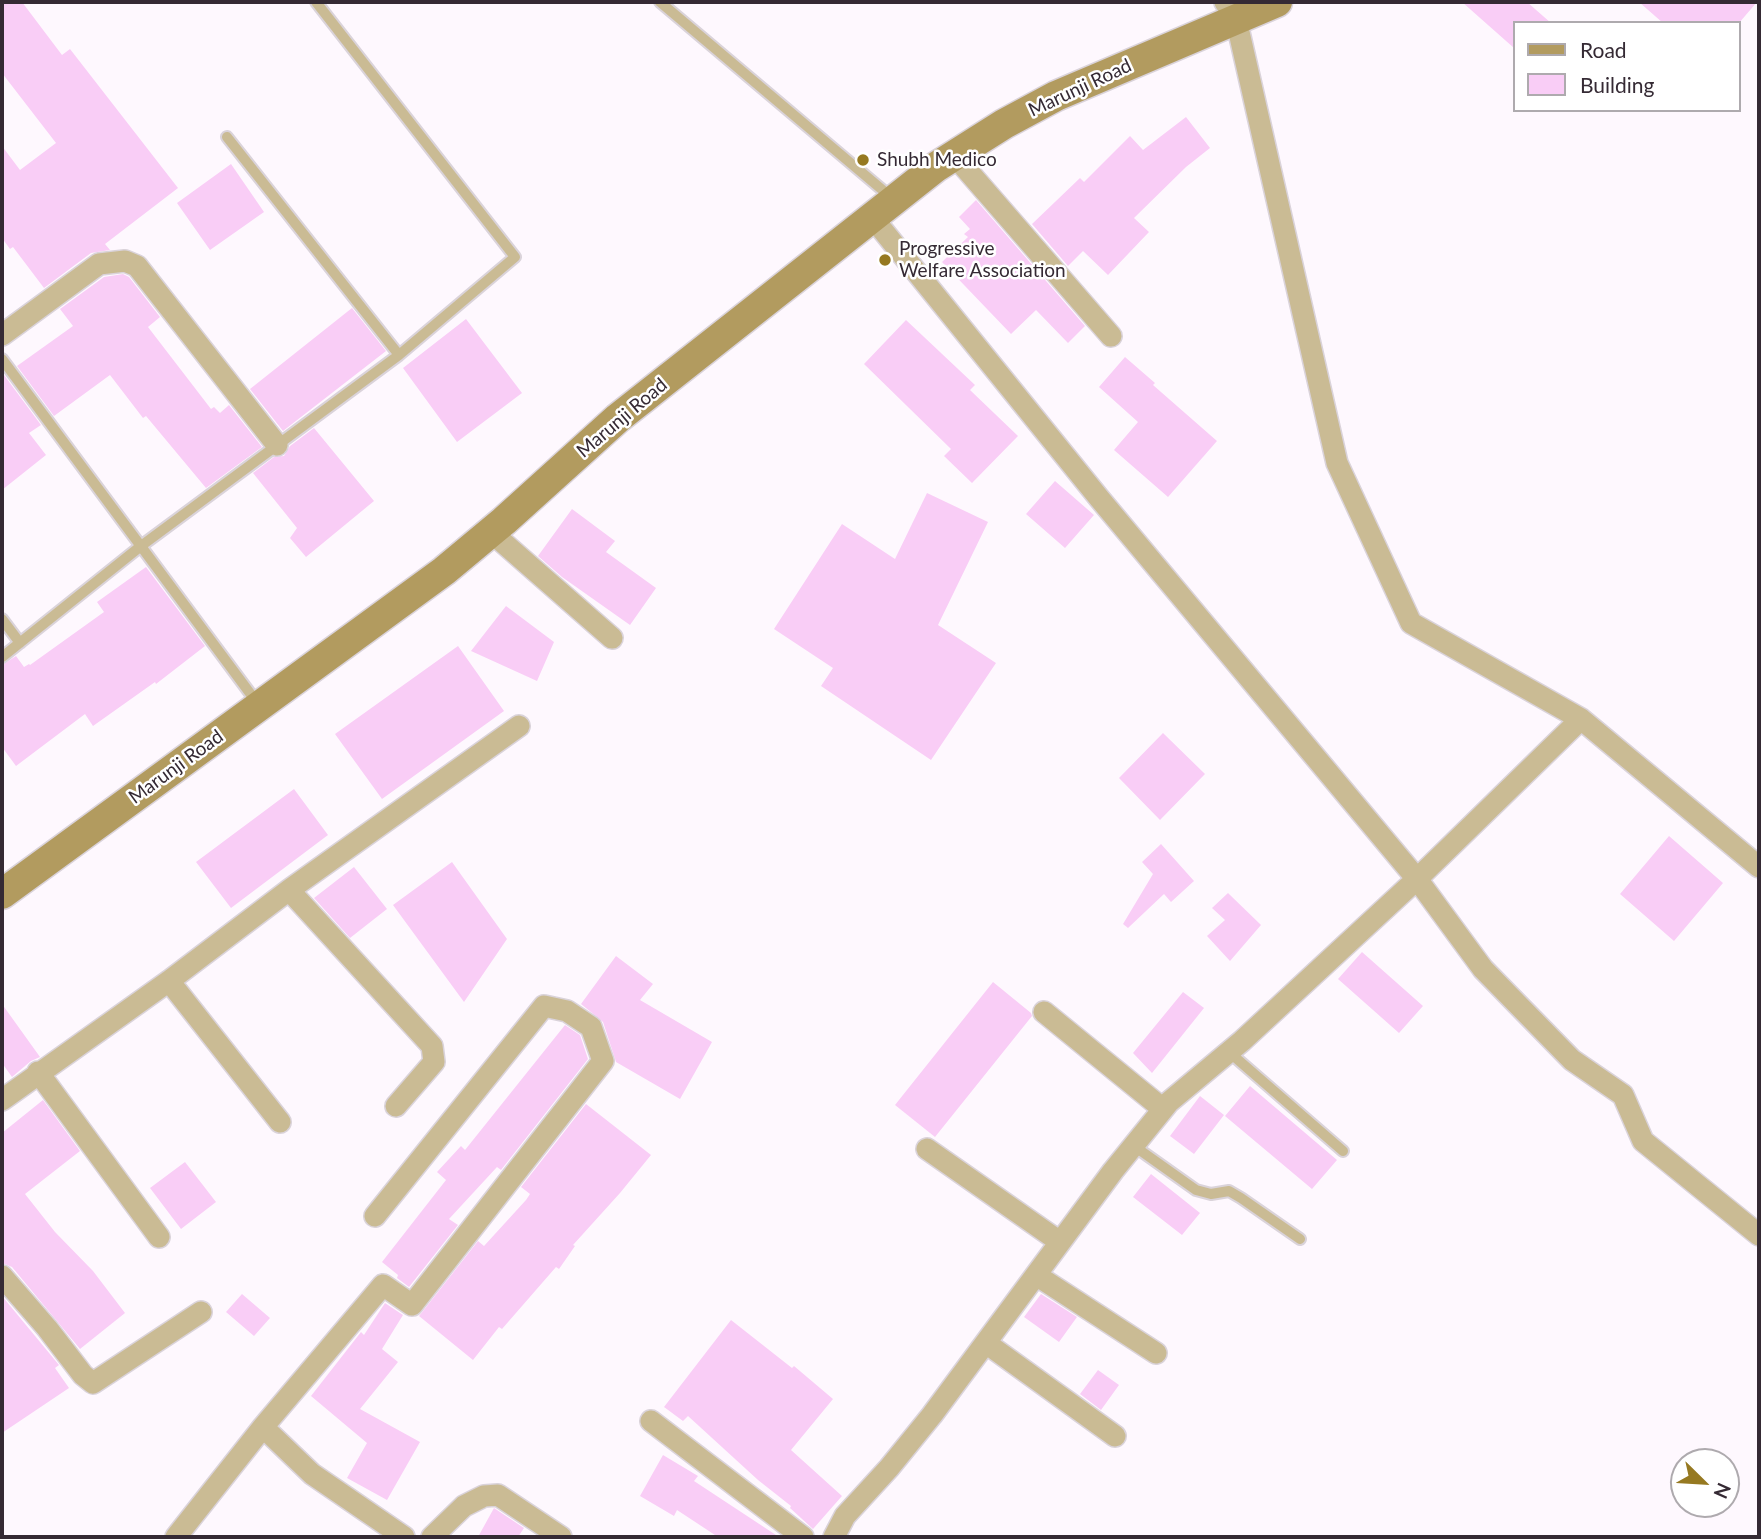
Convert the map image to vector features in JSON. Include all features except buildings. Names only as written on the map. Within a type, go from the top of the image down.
[{"type":"street","name":"Marunji Road","points":[[2,894],[444,571],[618,418],[954,155],[1056,96],[1230,10],[1278,2]]},
{"type":"street","points":[[1230,10],[1336,463],[1411,623],[1581,719],[1759,867]]},
{"type":"street","points":[[954,155],[1111,336]]},
{"type":"street","points":[[883,208],[1099,498],[1417,880],[1483,970],[1572,1060],[1623,1095],[1643,1141],[1759,1235]]},
{"type":"street","points":[[2,335],[99,264],[125,261],[137,266],[277,445]]},
{"type":"street","points":[[491,532],[612,638]]},
{"type":"street","points":[[834,1537],[845,1516],[906,1447],[1163,1109],[1417,880],[1581,719]]},
{"type":"street","points":[[2,1100],[519,726]]},
{"type":"street","points":[[289,890],[432,1046],[434,1062],[396,1106]]},
{"type":"street","points":[[169,981],[280,1122]]},
{"type":"street","points":[[176,1537],[263,1427],[383,1284],[412,1305],[603,1062],[591,1027],[567,1011],[544,1006],[375,1216]]},
{"type":"street","points":[[1044,1012],[1163,1109]]},
{"type":"street","points":[[38,1072],[159,1237]]},
{"type":"street","points":[[927,1149],[1060,1242]]},
{"type":"street","points":[[1036,1275],[1156,1353]]},
{"type":"street","points":[[2,1276],[83,1375],[93,1383],[201,1312]]},
{"type":"street","points":[[985,1343],[1115,1436]]},
{"type":"street","points":[[651,1421],[803,1537]]},
{"type":"street","points":[[263,1427],[312,1474],[404,1537]]},
{"type":"street","points":[[432,1537],[464,1506],[484,1496],[498,1495],[561,1537]]},
{"type":"lane","points":[[2,657],[141,547],[398,355],[515,257],[316,2]]},
{"type":"lane","points":[[660,2],[883,208]]},
{"type":"lane","points":[[227,136],[398,355]]},
{"type":"lane","points":[[2,359],[260,706]]},
{"type":"lane","points":[[2,619],[20,643]]},
{"type":"lane","points":[[1229,1052],[1343,1151]]},
{"type":"lane","points":[[1134,1146],[1196,1191],[1211,1194],[1229,1191],[1300,1239]]},
{"type":"place","name":"Shubh Medico","points":[[863,160]]},
{"type":"place","name":"Progressive Welfare Association","points":[[885,260]]}]
